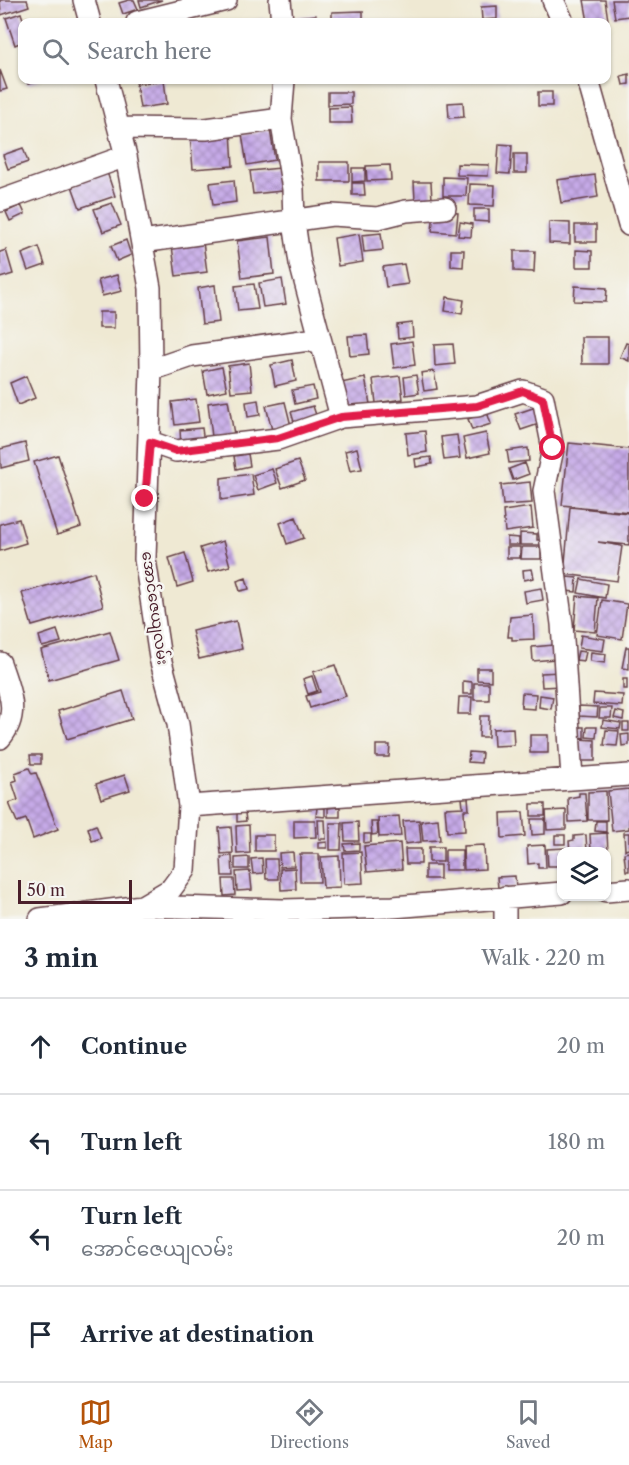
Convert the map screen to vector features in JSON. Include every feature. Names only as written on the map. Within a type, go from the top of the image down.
[{"type":"street","points":[[84,0],[89,18]]},
{"type":"street","points":[[153,18],[226,0]]},
{"type":"street","points":[[280,0],[282,18]]},
{"type":"street","points":[[553,0],[561,18]]},
{"type":"street","name":"အောင်ဇေယျလမ်း","points":[[40,919],[141,906],[171,889],[185,870],[189,806],[178,724],[160,658],[145,559],[145,499],[150,442],[150,288],[126,156],[107,84]]},
{"type":"street","points":[[284,84],[282,119],[293,189],[294,222],[300,263],[341,417]]},
{"type":"street","points":[[589,84],[629,225]]},
{"type":"street","points":[[119,128],[206,129],[282,119]]},
{"type":"street","points":[[0,201],[126,156]]},
{"type":"street","points":[[142,242],[294,222],[332,214],[378,218],[406,211],[445,208]]},
{"type":"street","points":[[151,370],[192,356],[309,340],[322,345]]},
{"type":"street","points":[[150,442],[176,451],[267,440],[341,417],[477,406],[523,391],[543,399],[553,448],[544,491],[562,624],[572,778]]},
{"type":"street","points":[[0,663],[13,702],[13,718],[0,738]]},
{"type":"street","points":[[189,806],[629,775]]},
{"type":"street","points":[[141,906],[284,910],[393,907],[557,893]]},
{"type":"street","points":[[505,897],[505,919]]},
{"type":"building","points":[[0,0],[27,0],[29,6],[1,15]]},
{"type":"building","points":[[134,0],[138,9],[123,14],[119,3]]},
{"type":"building","points":[[139,0],[162,0],[141,7]]},
{"type":"building","points":[[584,0],[605,0],[608,18],[587,18]]},
{"type":"building","points":[[612,0],[629,0],[629,16],[615,18]]},
{"type":"building","points":[[497,6],[497,18],[482,18],[481,7]]},
{"type":"building","points":[[363,11],[363,18],[332,18],[332,12]]},
{"type":"building","points":[[21,13],[23,18],[18,18],[18,44],[15,45],[6,18]]},
{"type":"building","points":[[316,15],[316,18],[297,18]]},
{"type":"building","points":[[0,70],[7,89],[0,91]]},
{"type":"building","points":[[629,74],[629,84],[623,85],[621,76]]},
{"type":"building","points":[[136,84],[164,84],[167,104],[140,108]]},
{"type":"building","points":[[328,92],[351,92],[351,104],[328,105]]},
{"type":"building","points":[[538,92],[552,92],[552,106],[538,106]]},
{"type":"building","points":[[463,102],[464,117],[449,118],[448,103]]},
{"type":"building","points":[[351,107],[352,123],[328,123],[328,108]]},
{"type":"building","points":[[270,130],[275,160],[247,165],[242,134]]},
{"type":"building","points":[[231,131],[233,166],[193,169],[190,134]]},
{"type":"building","points":[[499,144],[512,145],[510,174],[497,173]]},
{"type":"building","points":[[23,148],[28,162],[8,169],[3,155]]},
{"type":"building","points":[[514,154],[527,154],[527,173],[514,173]]},
{"type":"building","points":[[319,162],[349,162],[349,181],[319,181]]},
{"type":"building","points":[[457,164],[489,165],[488,176],[457,175]]},
{"type":"building","points":[[390,165],[391,180],[367,181],[366,166]]},
{"type":"building","points":[[280,168],[282,191],[253,194],[250,171]]},
{"type":"building","points":[[352,168],[365,168],[365,181],[352,182]]},
{"type":"building","points":[[106,169],[115,196],[80,208],[72,186]]},
{"type":"building","points":[[595,175],[598,197],[561,203],[557,180]]},
{"type":"building","points":[[443,177],[467,178],[466,196],[443,196]]},
{"type":"building","points":[[234,180],[236,202],[213,205],[210,183]]},
{"type":"building","points":[[414,182],[431,182],[432,200],[415,200]]},
{"type":"building","points":[[352,183],[364,183],[365,195],[352,195]]},
{"type":"building","points":[[470,184],[495,185],[494,206],[469,205]]},
{"type":"building","points":[[112,203],[121,225],[103,232],[94,209]]},
{"type":"building","points":[[21,205],[25,214],[10,221],[6,212]]},
{"type":"building","points":[[474,209],[489,209],[489,222],[474,221]]},
{"type":"building","points":[[434,211],[458,213],[456,233],[432,231]]},
{"type":"building","points":[[460,222],[472,224],[471,237],[458,236]]},
{"type":"building","points":[[549,222],[570,223],[570,244],[549,243]]},
{"type":"building","points":[[575,225],[596,225],[596,242],[575,242]]},
{"type":"building","points":[[381,233],[383,250],[364,252],[362,235]]},
{"type":"building","points":[[359,234],[363,262],[338,266],[334,238]]},
{"type":"building","points":[[270,237],[274,274],[242,278],[237,241]]},
{"type":"building","points":[[126,240],[131,255],[117,261],[111,246]]},
{"type":"building","points":[[203,242],[207,272],[176,276],[172,246]]},
{"type":"building","points":[[39,247],[45,265],[28,271],[22,254]]},
{"type":"building","points":[[6,250],[13,274],[0,278],[0,252]]},
{"type":"building","points":[[451,250],[464,250],[463,267],[451,266]]},
{"type":"building","points":[[576,250],[592,251],[592,267],[576,267]]},
{"type":"building","points":[[514,251],[535,251],[534,272],[514,271]]},
{"type":"building","points":[[404,264],[408,284],[386,287],[383,267]]},
{"type":"building","points":[[117,275],[122,291],[102,296],[98,280]]},
{"type":"building","points":[[282,279],[286,304],[263,307],[259,283]]},
{"type":"building","points":[[254,284],[258,309],[238,311],[235,286]]},
{"type":"building","points":[[215,285],[219,322],[202,324],[198,288]]},
{"type":"building","points":[[575,286],[607,288],[606,302],[574,301]]},
{"type":"building","points":[[447,297],[464,300],[462,314],[445,311]]},
{"type":"building","points":[[99,312],[114,312],[114,328],[99,328]]},
{"type":"building","points":[[412,323],[413,337],[398,339],[397,325]]},
{"type":"building","points":[[367,335],[369,354],[350,356],[348,336]]},
{"type":"building","points":[[581,337],[608,337],[608,364],[582,364]]},
{"type":"building","points":[[412,341],[415,365],[394,368],[391,344]]},
{"type":"building","points":[[626,343],[629,344],[629,361],[620,357]]},
{"type":"building","points":[[453,344],[455,364],[435,366],[434,345]]},
{"type":"building","points":[[292,360],[296,381],[275,386],[271,365]]},
{"type":"building","points":[[249,363],[252,390],[231,392],[228,366]]},
{"type":"building","points":[[222,367],[227,390],[207,394],[203,371]]},
{"type":"building","points":[[434,371],[437,389],[424,391],[421,373]]},
{"type":"building","points":[[416,375],[419,393],[406,395],[404,377]]},
{"type":"building","points":[[26,376],[35,398],[18,405],[10,383]]},
{"type":"building","points":[[400,376],[403,399],[376,403],[373,379]]},
{"type":"building","points":[[365,378],[370,404],[346,409],[341,383]]},
{"type":"building","points":[[313,386],[316,399],[295,404],[292,390]]},
{"type":"building","points":[[196,399],[199,422],[175,425],[172,402]]},
{"type":"building","points":[[228,400],[234,434],[212,437],[208,403]]},
{"type":"building","points":[[258,400],[260,415],[248,417],[246,402]]},
{"type":"building","points":[[285,402],[291,426],[272,430],[266,406]]},
{"type":"building","points":[[313,406],[317,418],[295,425],[291,412]]},
{"type":"building","points":[[536,407],[542,423],[521,430],[515,414]]},
{"type":"building","points":[[487,412],[491,424],[472,430],[468,419]]},
{"type":"building","points":[[202,428],[204,444],[181,446],[180,430]]},
{"type":"building","points":[[425,431],[427,452],[408,455],[406,433]]},
{"type":"building","points":[[486,433],[490,453],[467,458],[463,438]]},
{"type":"building","points":[[457,435],[460,458],[444,460],[441,437]]},
{"type":"building","points":[[25,443],[29,461],[1,468],[0,449]]},
{"type":"building","points":[[569,443],[629,449],[629,512],[562,505]]},
{"type":"building","points":[[357,448],[362,469],[350,471],[345,451]]},
{"type":"building","points":[[528,448],[529,461],[509,463],[507,451]]},
{"type":"building","points":[[248,454],[250,466],[236,469],[234,456]]},
{"type":"building","points":[[58,455],[81,527],[57,535],[34,462]]},
{"type":"building","points":[[431,457],[432,464],[416,467],[415,459]]},
{"type":"building","points":[[298,461],[305,480],[282,488],[275,469]]},
{"type":"building","points":[[525,463],[529,474],[513,480],[509,469]]},
{"type":"building","points":[[272,469],[277,483],[258,490],[253,475]]},
{"type":"building","points":[[251,474],[254,495],[221,500],[221,478]]},
{"type":"building","points":[[530,482],[532,503],[503,505],[501,485]]},
{"type":"building","points":[[531,507],[533,528],[505,532],[503,511]]},
{"type":"building","points":[[570,507],[629,513],[629,545],[598,542],[622,546],[617,581],[564,574]]},
{"type":"building","points":[[296,517],[304,538],[287,544],[280,523]]},
{"type":"building","points":[[19,519],[26,543],[0,551],[0,524]]},
{"type":"building","points":[[520,533],[537,534],[537,540],[544,540],[544,545],[520,545]]},
{"type":"building","points":[[507,537],[519,538],[519,545],[507,545]]},
{"type":"building","points":[[223,541],[230,566],[208,572],[200,548]]},
{"type":"building","points":[[507,547],[520,547],[520,558],[507,558]]},
{"type":"building","points":[[522,547],[541,547],[541,559],[521,559]]},
{"type":"building","points":[[185,553],[193,582],[177,587],[169,558]]},
{"type":"building","points":[[532,569],[534,578],[524,580],[523,570]]},
{"type":"building","points":[[94,572],[103,606],[32,626],[22,593]]},
{"type":"building","points":[[567,577],[577,578],[576,592],[565,591]]},
{"type":"building","points":[[246,578],[249,589],[240,591],[237,581]]},
{"type":"building","points":[[581,579],[607,584],[605,598],[578,593]]},
{"type":"building","points":[[541,588],[543,600],[526,603],[524,591]]},
{"type":"building","points":[[577,596],[598,598],[595,632],[574,630]]},
{"type":"building","points":[[602,600],[627,604],[622,639],[597,635]]},
{"type":"building","points":[[533,615],[534,639],[512,640],[512,637],[508,637],[510,617]]},
{"type":"building","points":[[236,621],[242,649],[199,659],[192,631]]},
{"type":"building","points":[[57,630],[61,642],[42,647],[39,636]]},
{"type":"building","points":[[110,631],[119,660],[49,680],[41,650]]},
{"type":"building","points":[[581,635],[605,639],[603,651],[579,648]]},
{"type":"building","points":[[554,645],[555,659],[533,661],[532,647]]},
{"type":"building","points":[[626,647],[629,647],[629,669],[622,668]]},
{"type":"building","points":[[578,651],[586,652],[584,661],[576,660]]},
{"type":"building","points":[[591,652],[606,654],[605,663],[590,661]]},
{"type":"building","points":[[335,665],[346,696],[310,708],[306,696],[320,692],[313,672]]},
{"type":"building","points":[[477,668],[491,668],[491,681],[477,680]]},
{"type":"building","points":[[561,672],[562,686],[542,687],[541,673]]},
{"type":"building","points":[[312,676],[317,691],[308,694],[303,679]]},
{"type":"building","points":[[623,679],[627,679],[627,689],[623,689]]},
{"type":"building","points":[[463,681],[472,682],[472,694],[463,694]]},
{"type":"building","points":[[474,683],[489,683],[489,700],[474,700]]},
{"type":"building","points":[[123,691],[132,719],[67,739],[58,711]]},
{"type":"building","points":[[522,693],[536,694],[535,709],[521,708]]},
{"type":"building","points":[[594,693],[623,695],[622,706],[593,704]]},
{"type":"building","points":[[540,695],[553,697],[551,709],[539,707]]},
{"type":"building","points":[[459,697],[472,697],[471,714],[458,714]]},
{"type":"building","points":[[579,706],[598,707],[597,717],[579,716]]},
{"type":"building","points":[[600,708],[612,708],[611,718],[599,718]]},
{"type":"building","points":[[616,711],[624,713],[623,720],[614,718]]},
{"type":"building","points":[[480,716],[489,716],[488,737],[479,737]]},
{"type":"building","points":[[603,720],[621,723],[620,729],[602,727]]},
{"type":"building","points":[[623,723],[629,723],[629,731],[623,731]]},
{"type":"building","points":[[577,727],[584,727],[584,738],[577,737]]},
{"type":"building","points":[[587,727],[597,727],[596,738],[586,737]]},
{"type":"building","points":[[513,728],[514,745],[494,746],[493,729]]},
{"type":"building","points":[[606,730],[619,731],[617,746],[604,745]]},
{"type":"building","points":[[629,734],[629,745],[622,746],[621,735]]},
{"type":"building","points":[[530,735],[548,735],[548,753],[530,753]]},
{"type":"building","points":[[578,739],[595,740],[595,761],[577,761]]},
{"type":"building","points":[[376,745],[390,745],[389,757],[376,757]]},
{"type":"building","points":[[469,752],[482,753],[481,763],[468,762]]},
{"type":"building","points":[[30,755],[41,755],[41,764],[31,764]]},
{"type":"building","points":[[29,768],[32,774],[36,773],[58,829],[33,839],[26,819],[17,822],[9,803],[18,800],[12,782],[17,780],[15,773]]},
{"type":"building","points":[[125,775],[130,790],[101,799],[96,784]]},
{"type":"building","points":[[629,789],[629,829],[612,831],[608,791]]},
{"type":"building","points":[[606,791],[607,820],[588,820],[588,792]]},
{"type":"building","points":[[579,793],[585,793],[587,821],[569,822],[568,798],[579,796]]},
{"type":"building","points":[[468,797],[469,810],[464,810],[465,831],[447,832],[445,808],[463,807],[462,798]]},
{"type":"building","points":[[531,804],[545,804],[545,816],[531,816]]},
{"type":"building","points":[[340,807],[340,817],[328,817],[328,808]]},
{"type":"building","points":[[317,808],[325,808],[325,817],[316,816]]},
{"type":"building","points":[[566,810],[566,829],[547,830],[546,811]]},
{"type":"building","points":[[523,812],[525,836],[502,838],[501,813]]},
{"type":"building","points":[[237,813],[245,813],[246,821],[237,822]]},
{"type":"building","points":[[399,816],[401,836],[379,837],[378,818]]},
{"type":"building","points":[[438,819],[440,840],[423,841],[421,821]]},
{"type":"building","points":[[531,819],[545,819],[545,834],[532,835]]},
{"type":"building","points":[[294,820],[315,820],[316,837],[294,838]]},
{"type":"building","points":[[318,820],[325,820],[326,839],[319,839]]},
{"type":"building","points":[[419,820],[421,842],[405,844],[403,821]]},
{"type":"building","points":[[596,821],[606,821],[606,832],[595,831]]},
{"type":"building","points":[[358,822],[359,841],[345,841],[344,823]]},
{"type":"building","points":[[371,822],[377,822],[378,834],[372,835]]},
{"type":"building","points":[[330,823],[342,823],[341,850],[330,850]]},
{"type":"building","points":[[96,825],[101,838],[92,841],[88,828]]},
{"type":"building","points":[[249,825],[250,853],[237,854],[236,826]]},
{"type":"building","points":[[231,827],[233,853],[221,854],[219,828]]},
{"type":"building","points":[[607,833],[608,847],[591,847],[590,834]]},
{"type":"building","points":[[624,833],[629,833],[629,849],[625,850]]},
{"type":"building","points":[[364,834],[371,834],[371,842],[364,843]]},
{"type":"building","points":[[255,835],[274,835],[274,851],[255,851]]},
{"type":"building","points":[[555,835],[565,835],[565,844],[555,844]]},
{"type":"building","points":[[586,835],[587,847],[570,847],[569,841],[574,840],[574,836]]},
{"type":"building","points":[[327,842],[327,848],[318,848],[318,843]]},
{"type":"building","points":[[359,843],[359,850],[345,851],[344,844]]},
{"type":"building","points":[[400,843],[402,869],[367,872],[364,846]]},
{"type":"building","points":[[484,845],[485,869],[464,870],[463,846]]},
{"type":"building","points":[[545,845],[546,868],[538,868],[538,863],[528,864],[527,846]]},
{"type":"building","points":[[429,847],[443,847],[443,862],[429,862]]},
{"type":"building","points":[[557,848],[557,866],[548,866],[547,849]]},
{"type":"building","points":[[405,849],[421,849],[421,864],[406,864]]},
{"type":"building","points":[[445,850],[462,850],[462,870],[445,870]]},
{"type":"building","points":[[293,852],[294,866],[280,867],[279,853]]},
{"type":"building","points":[[361,852],[363,883],[344,884],[343,853]]},
{"type":"building","points":[[629,852],[629,871],[626,871],[624,853]]},
{"type":"building","points":[[300,854],[319,854],[320,882],[300,882]]},
{"type":"building","points":[[232,856],[233,876],[222,876],[221,857]]},
{"type":"building","points":[[339,856],[340,887],[323,888],[321,857]]},
{"type":"building","points":[[249,857],[249,869],[235,869],[235,858]]},
{"type":"building","points":[[262,858],[263,873],[253,874],[251,859]]},
{"type":"building","points":[[265,859],[277,859],[278,879],[266,879]]},
{"type":"building","points":[[425,865],[440,865],[440,879],[425,879]]},
{"type":"building","points":[[295,868],[296,889],[281,890],[280,869]]},
{"type":"building","points":[[250,871],[252,890],[237,891],[236,872]]},
{"type":"building","points":[[515,876],[516,887],[498,888],[497,877]]},
{"type":"building","points":[[223,879],[234,879],[235,895],[224,896]]},
{"type":"route","points":[[145,499],[150,442],[176,451],[278,438],[341,417],[477,406],[523,391],[543,399],[553,448]]}]
